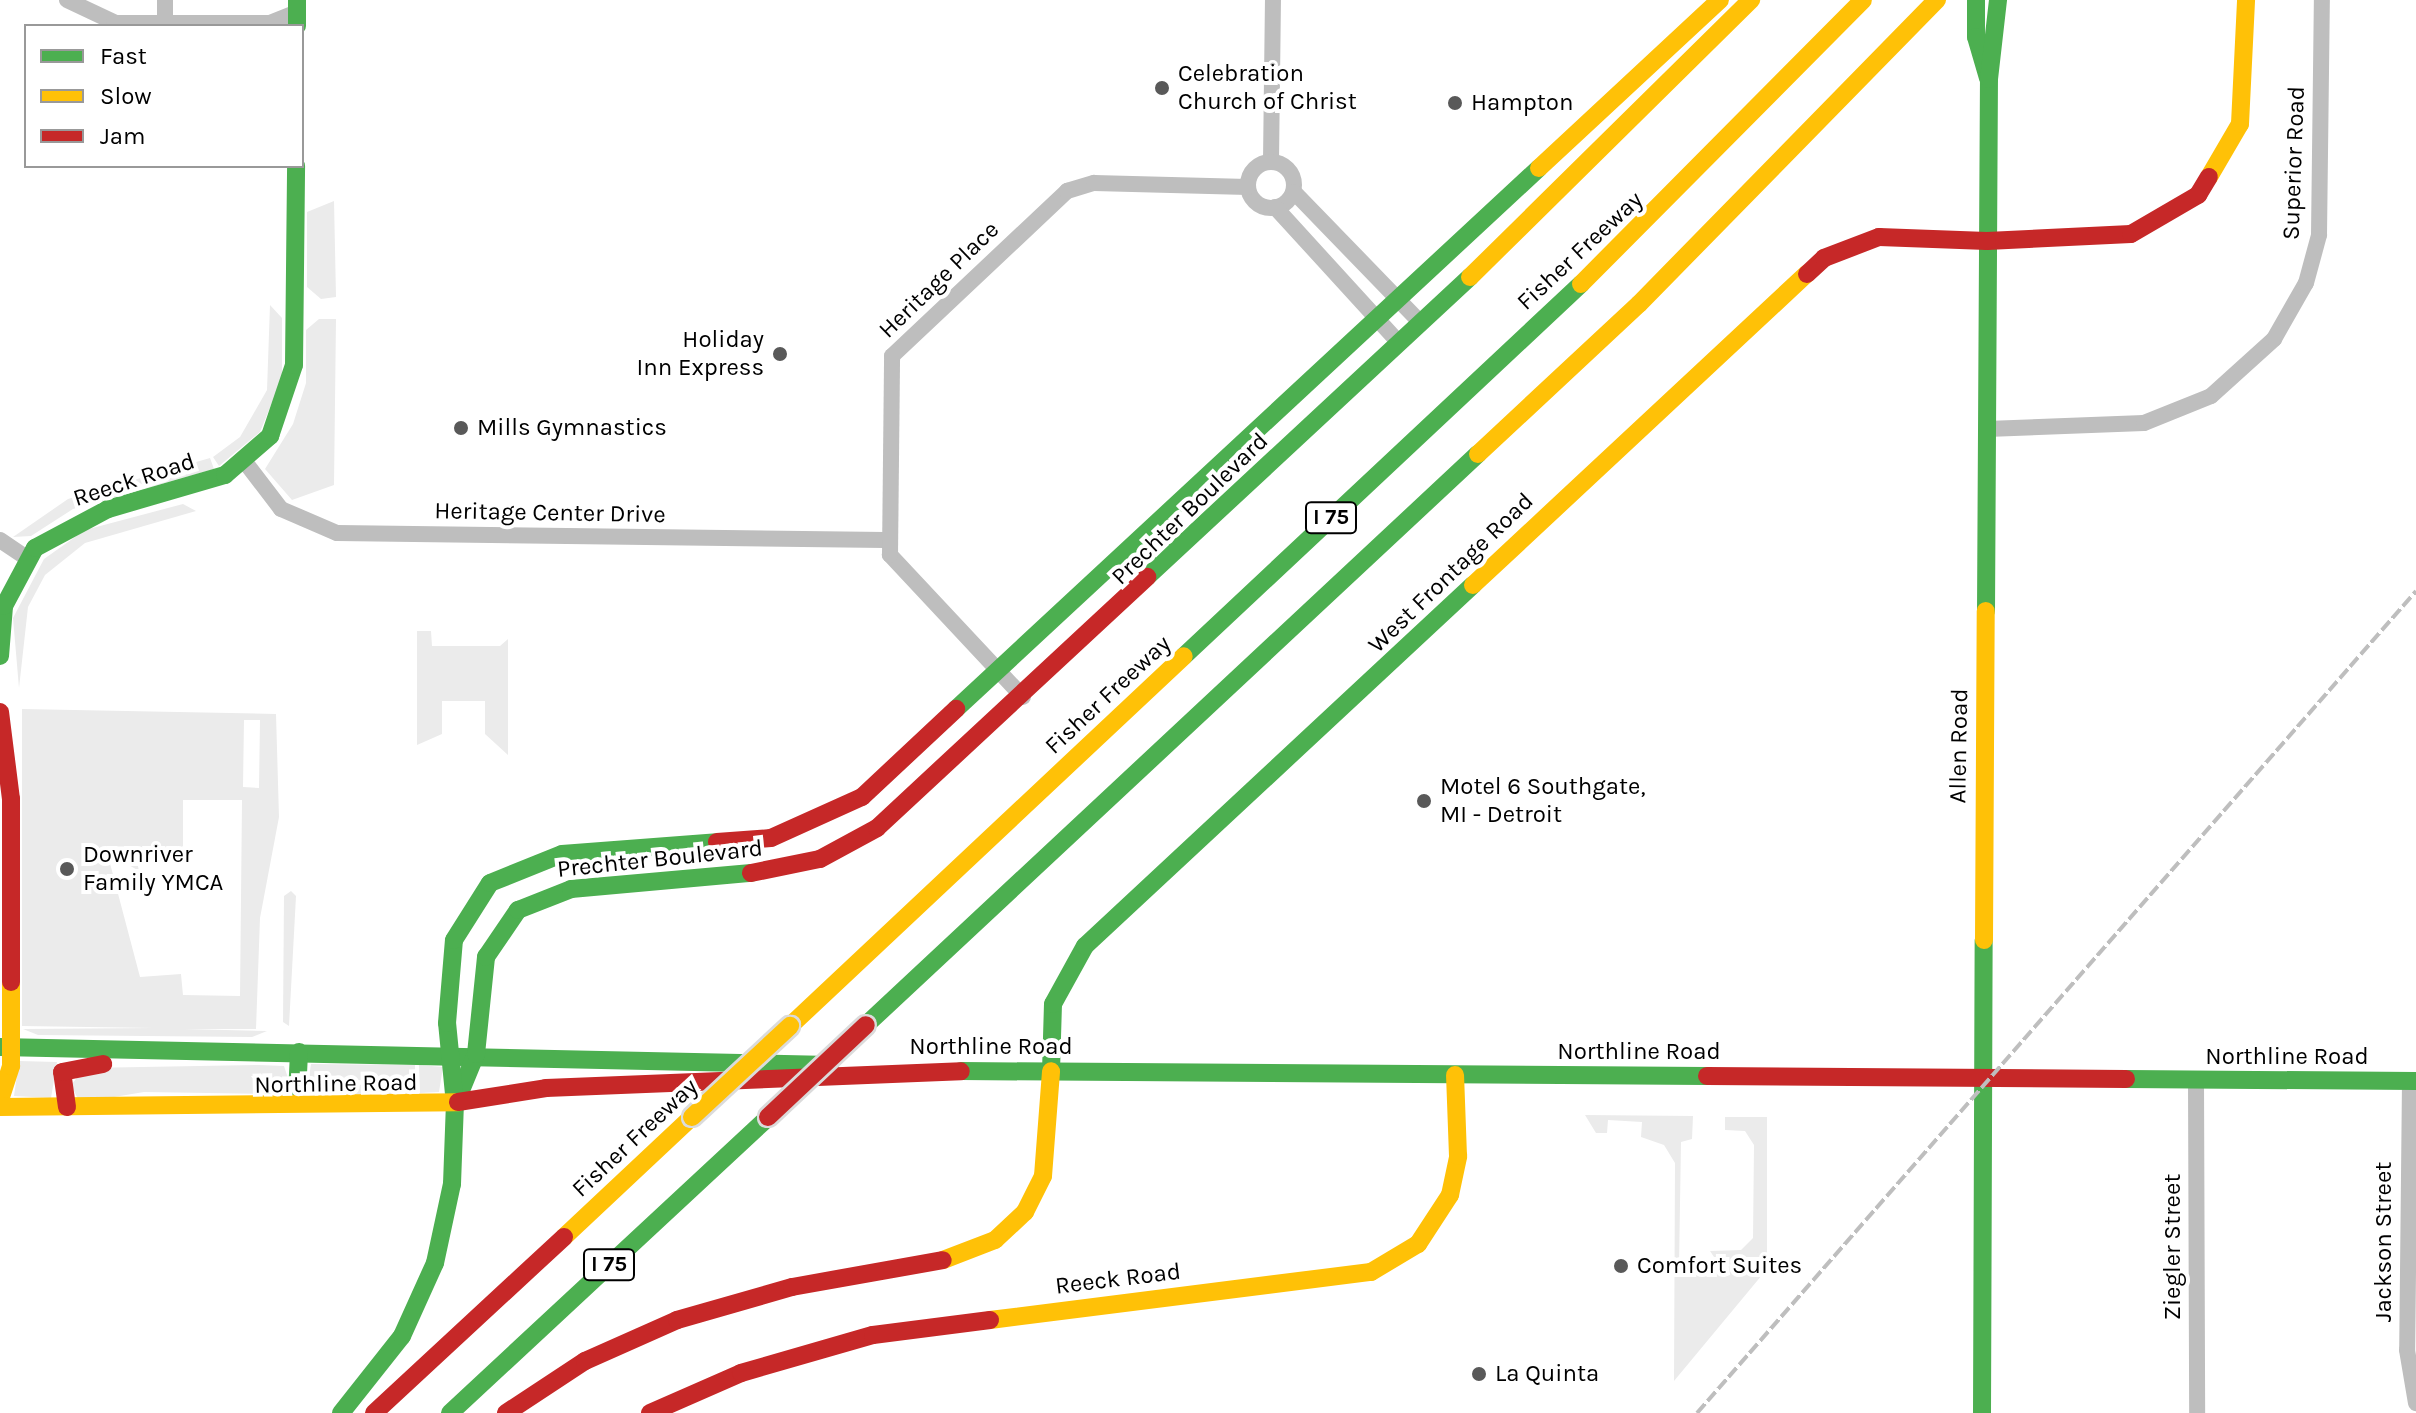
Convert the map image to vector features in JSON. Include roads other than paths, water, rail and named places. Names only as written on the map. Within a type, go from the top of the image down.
[{"type":"main road","name":"Prechter Boulevard","points":[[455,1104],[450,1053],[454,940],[490,883],[562,854],[771,838],[845,809],[999,672],[1202,479],[1719,0]]},
{"type":"main road","name":"Prechter Boulevard","points":[[455,1104],[476,1054],[486,957],[518,910],[571,889],[777,871],[863,837],[1104,624],[1593,162],[1751,0]]},
{"type":"main road","name":"Fisher Freeway","points":[[374,1413],[1643,226],[1863,0]]},
{"type":"main road","name":"I 75","points":[[450,1413],[1639,304],[1937,0]]},
{"type":"main road","name":"Allen Road","points":[[1976,0],[1976,37],[1989,79]]},
{"type":"main road","name":"Allen Road","points":[[1982,1413],[1987,241],[1989,79],[1998,0]]},
{"type":"main road","name":"West Frontage Road","points":[[506,1413],[585,1361],[677,1320],[792,1287],[954,1258],[995,1240],[1025,1212],[1043,1176],[1053,1004],[1085,946],[1824,258],[1879,237],[1987,241],[2131,234],[2198,195],[2240,124],[2246,0]]},
{"type":"main road","points":[[1572,136],[1593,162]]},
{"type":"main road","name":"Reeck Road","points":[[27,558],[88,517],[199,486],[245,462],[278,423],[294,365],[296,168]]},
{"type":"main road","points":[[1507,196],[1522,197],[1530,221]]},
{"type":"main road","points":[[1447,252],[1449,268],[1466,281]]},
{"type":"main road","points":[[1202,479],[1224,484],[1227,507]]},
{"type":"main road","points":[[1104,624],[1087,622],[1083,613],[1137,558],[1144,536]]},
{"type":"main road","points":[[0,656],[4,606],[27,558]]},
{"type":"main road","points":[[0,712],[11,799],[5,925],[5,1048],[9,1086],[0,1100]]},
{"type":"main road","points":[[845,809],[847,830],[863,837]]},
{"type":"main road","points":[[630,850],[643,866],[634,883]]},
{"type":"main road","name":"Northline Road","points":[[5,1048],[450,1053],[862,1071],[1983,1082],[2413,1081]]},
{"type":"main road","points":[[67,1107],[60,1077],[76,1065],[208,1065],[259,1052]]},
{"type":"main road","points":[[123,1108],[149,1097],[297,1095],[299,1052]]},
{"type":"main road","name":"Northline Road","points":[[0,1107],[455,1104],[546,1088],[839,1079],[862,1071]]},
{"type":"main road","name":"Reeck Road","points":[[650,1413],[741,1373],[873,1335],[1371,1272],[1418,1244],[1450,1195],[1458,1156],[1455,1075]]},
{"type":"main road","points":[[341,1413],[402,1336],[435,1263],[452,1184],[455,1104]]},
{"type":"street","points":[[67,0],[118,24],[270,23],[297,13]]},
{"type":"street","points":[[165,0],[165,24]]},
{"type":"street","points":[[1271,161],[1273,0]]},
{"type":"street","name":"Superior Road","points":[[1987,429],[2144,423],[2211,396],[2274,339],[2306,283],[2319,235],[2322,0]]},
{"type":"street","points":[[1399,343],[1275,207],[1255,201],[1248,187],[1256,167],[1271,161],[1290,171],[1294,192],[1421,323]]},
{"type":"street","name":"Heritage Place","points":[[885,540],[887,381],[892,356],[906,340],[1067,191],[1094,183],[1248,187]]},
{"type":"street","points":[[1275,207],[1294,192]]},
{"type":"street","name":"Heritage Center Drive","points":[[245,462],[281,509],[337,533],[885,540]]},
{"type":"street","points":[[0,540],[27,558]]},
{"type":"street","points":[[885,540],[899,568],[1023,697]]},
{"type":"street","name":"Ziegler Street","points":[[2196,1080],[2197,1413]]},
{"type":"street","name":"Jackson Street","points":[[2413,1081],[2407,1350],[2416,1403]]},
{"type":"railway","points":[[1697,1413],[2416,591]]},
{"type":"place","name":"Celebration Church of Christ","points":[[1162,88]]},
{"type":"place","name":"Hampton","points":[[1455,103]]},
{"type":"place","name":"Holiday Inn Express","points":[[780,354]]},
{"type":"place","name":"Mills Gymnastics","points":[[461,428]]},
{"type":"place","name":"Motel 6 Southgate, MI - Detroit","points":[[1424,801]]},
{"type":"place","name":"Downriver Family YMCA","points":[[67,869]]},
{"type":"place","name":"Comfort Suites","points":[[1621,1266]]},
{"type":"place","name":"La Quinta","points":[[1479,1374]]}]
